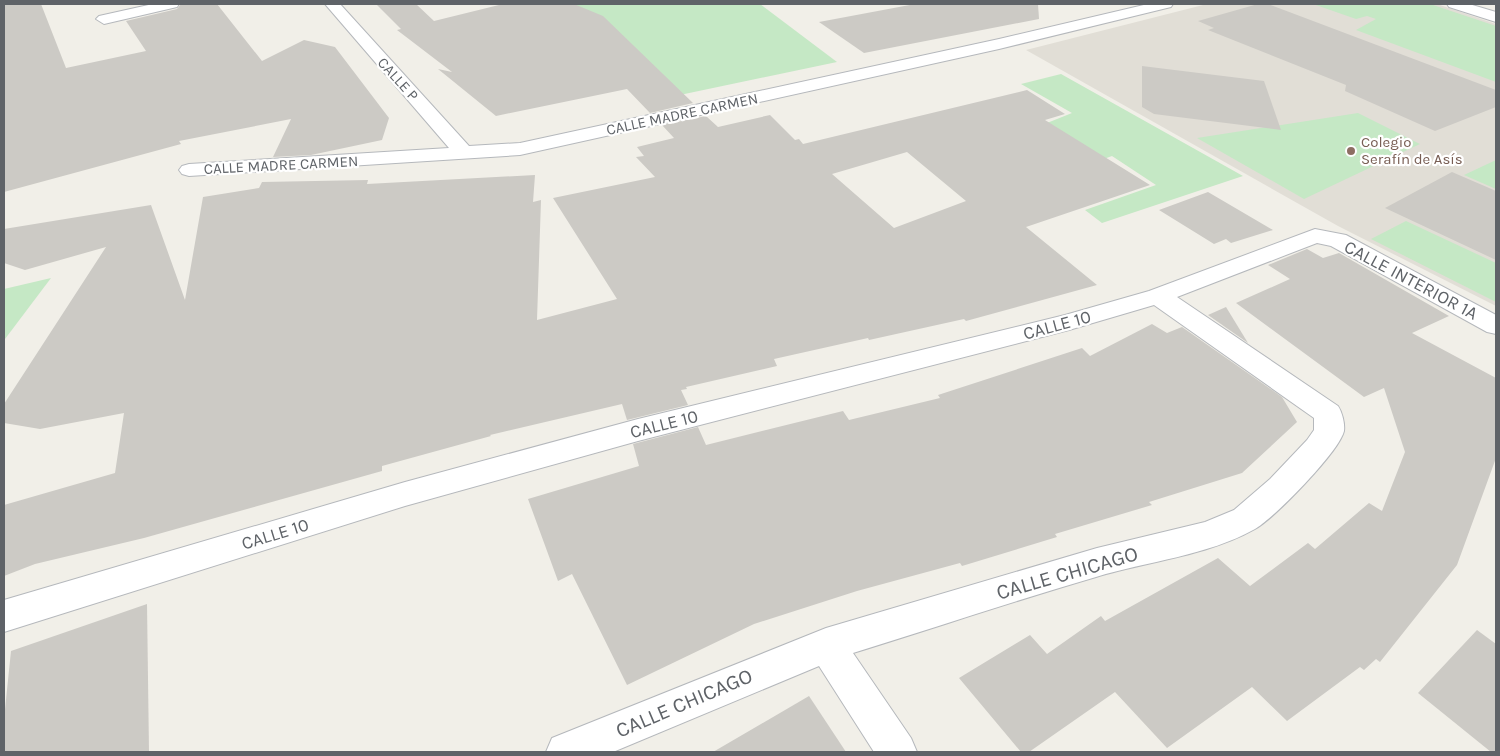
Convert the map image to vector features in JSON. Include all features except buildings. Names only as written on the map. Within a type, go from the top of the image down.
[{"type":"street","points":[[104,20],[172,4]]},
{"type":"street","name":"CALLE P","points":[[332,4],[464,154]]},
{"type":"street","name":"CALLE MADRE CARMEN","points":[[189,170],[464,154],[529,147],[999,44],[1166,4]]},
{"type":"street","points":[[1454,4],[1496,17]]},
{"type":"street","name":"CALLE 10","points":[[4,616],[414,492],[638,430],[1069,322],[1158,296],[1315,236],[1325,237]]},
{"type":"street","name":"CALLE INTERIOR 1A","points":[[1325,237],[1338,240],[1496,326]]},
{"type":"street","name":"CALLE CHICAGO","points":[[566,752],[826,645],[1097,562],[1210,534],[1245,519],[1281,488],[1318,448],[1329,431],[1328,413],[1158,296]]},
{"type":"street","points":[[826,645],[897,752]]},
{"type":"shaded area","name":"Colegio Serafín de Asís","points":[[1207,4],[1437,4],[1496,24],[1496,306],[1338,226],[1026,50]]},
{"type":"green space","points":[[760,4],[837,62],[675,96],[551,5]]},
{"type":"green space","points":[[1313,4],[1430,4],[1496,26],[1496,82],[1356,30],[1376,19],[1367,16],[1356,19]]},
{"type":"green space","points":[[1061,74],[1243,176],[1102,223],[1085,210],[1156,185],[1112,156],[1101,160],[1047,123],[1072,113],[1021,84]]},
{"type":"green space","points":[[1358,113],[1420,144],[1304,199],[1197,138]]},
{"type":"green space","points":[[1496,160],[1496,189],[1464,175]]},
{"type":"green space","points":[[1406,221],[1496,263],[1496,302],[1371,239]]},
{"type":"green space","points":[[51,278],[5,339],[4,289]]},
{"type":"place","name":"Colegio Serafín de Asís","points":[[1351,151]]}]
